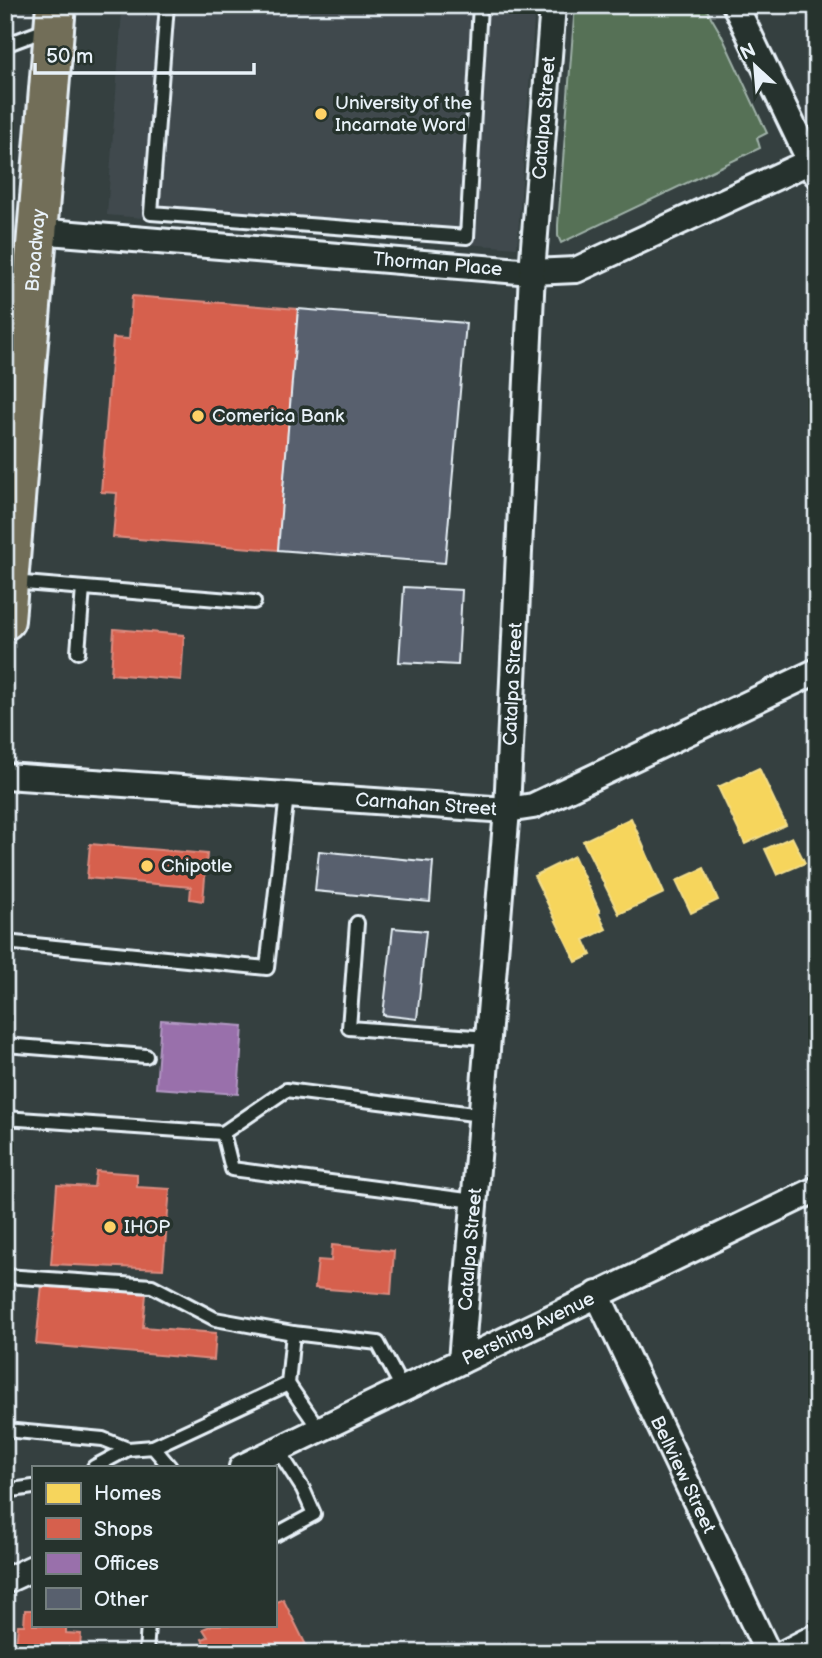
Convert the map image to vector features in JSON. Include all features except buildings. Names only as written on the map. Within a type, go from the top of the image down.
[{"type":"main road","name":"Broadway","points":[[5,620],[12,457],[37,231],[55,16]]},
{"type":"street","name":"Catalpa Street","points":[[461,1361],[507,810],[532,272],[553,5]]},
{"type":"street","points":[[735,5],[815,165]]},
{"type":"street","name":"Thorman Place","points":[[37,231],[148,240],[225,232],[467,252],[532,272],[576,270],[815,165]]},
{"type":"street","name":"Carnahan Street","points":[[5,776],[507,810],[533,806],[817,671]]},
{"type":"street","name":"Pershing Avenue","points":[[244,1466],[817,1189]]},
{"type":"street","name":"Bellview Street","points":[[597,1294],[768,1653]]},
{"type":"street","points":[[5,1581],[32,1568]]},
{"type":"street","points":[[784,1653],[817,1636]]},
{"type":"lane","points":[[148,240],[167,5]]},
{"type":"lane","points":[[467,252],[480,5]]},
{"type":"lane","points":[[5,45],[55,16]]},
{"type":"lane","points":[[152,213],[225,232]]},
{"type":"lane","points":[[8,582],[254,602]]},
{"type":"lane","points":[[78,652],[83,588]]},
{"type":"lane","points":[[5,942],[267,968],[287,795]]},
{"type":"lane","points":[[357,923],[349,1028],[488,1038]]},
{"type":"lane","points":[[5,1045],[146,1056]]},
{"type":"lane","points":[[5,1118],[223,1133],[286,1090],[481,1115]]},
{"type":"lane","points":[[223,1133],[232,1169],[474,1201]]},
{"type":"lane","points":[[5,1276],[152,1286],[215,1319],[293,1333],[378,1343],[402,1388]]},
{"type":"lane","points":[[293,1333],[288,1384],[319,1429]]},
{"type":"lane","points":[[96,1466],[128,1449],[153,1447],[288,1384]]},
{"type":"lane","points":[[5,1430],[103,1438],[128,1449]]},
{"type":"lane","points":[[153,1447],[169,1466]]},
{"type":"lane","points":[[276,1534],[314,1514],[303,1489],[278,1450]]},
{"type":"lane","points":[[5,1492],[32,1488]]},
{"type":"lane","points":[[146,1653],[148,1626]]},
{"type":"shaded area","name":"University of the Incarnate Word","points":[[135,5],[535,5],[517,248],[107,215],[122,12]]},
{"type":"green space","points":[[575,5],[704,5],[721,34],[767,133],[757,138],[760,148],[561,243],[558,225]]},
{"type":"place","name":"University of the Incarnate Word","points":[[321,114]]},
{"type":"place","name":"Comerica Bank","points":[[198,416]]},
{"type":"place","name":"Chipotle","points":[[147,866]]},
{"type":"place","name":"IHOP","points":[[110,1227]]}]
